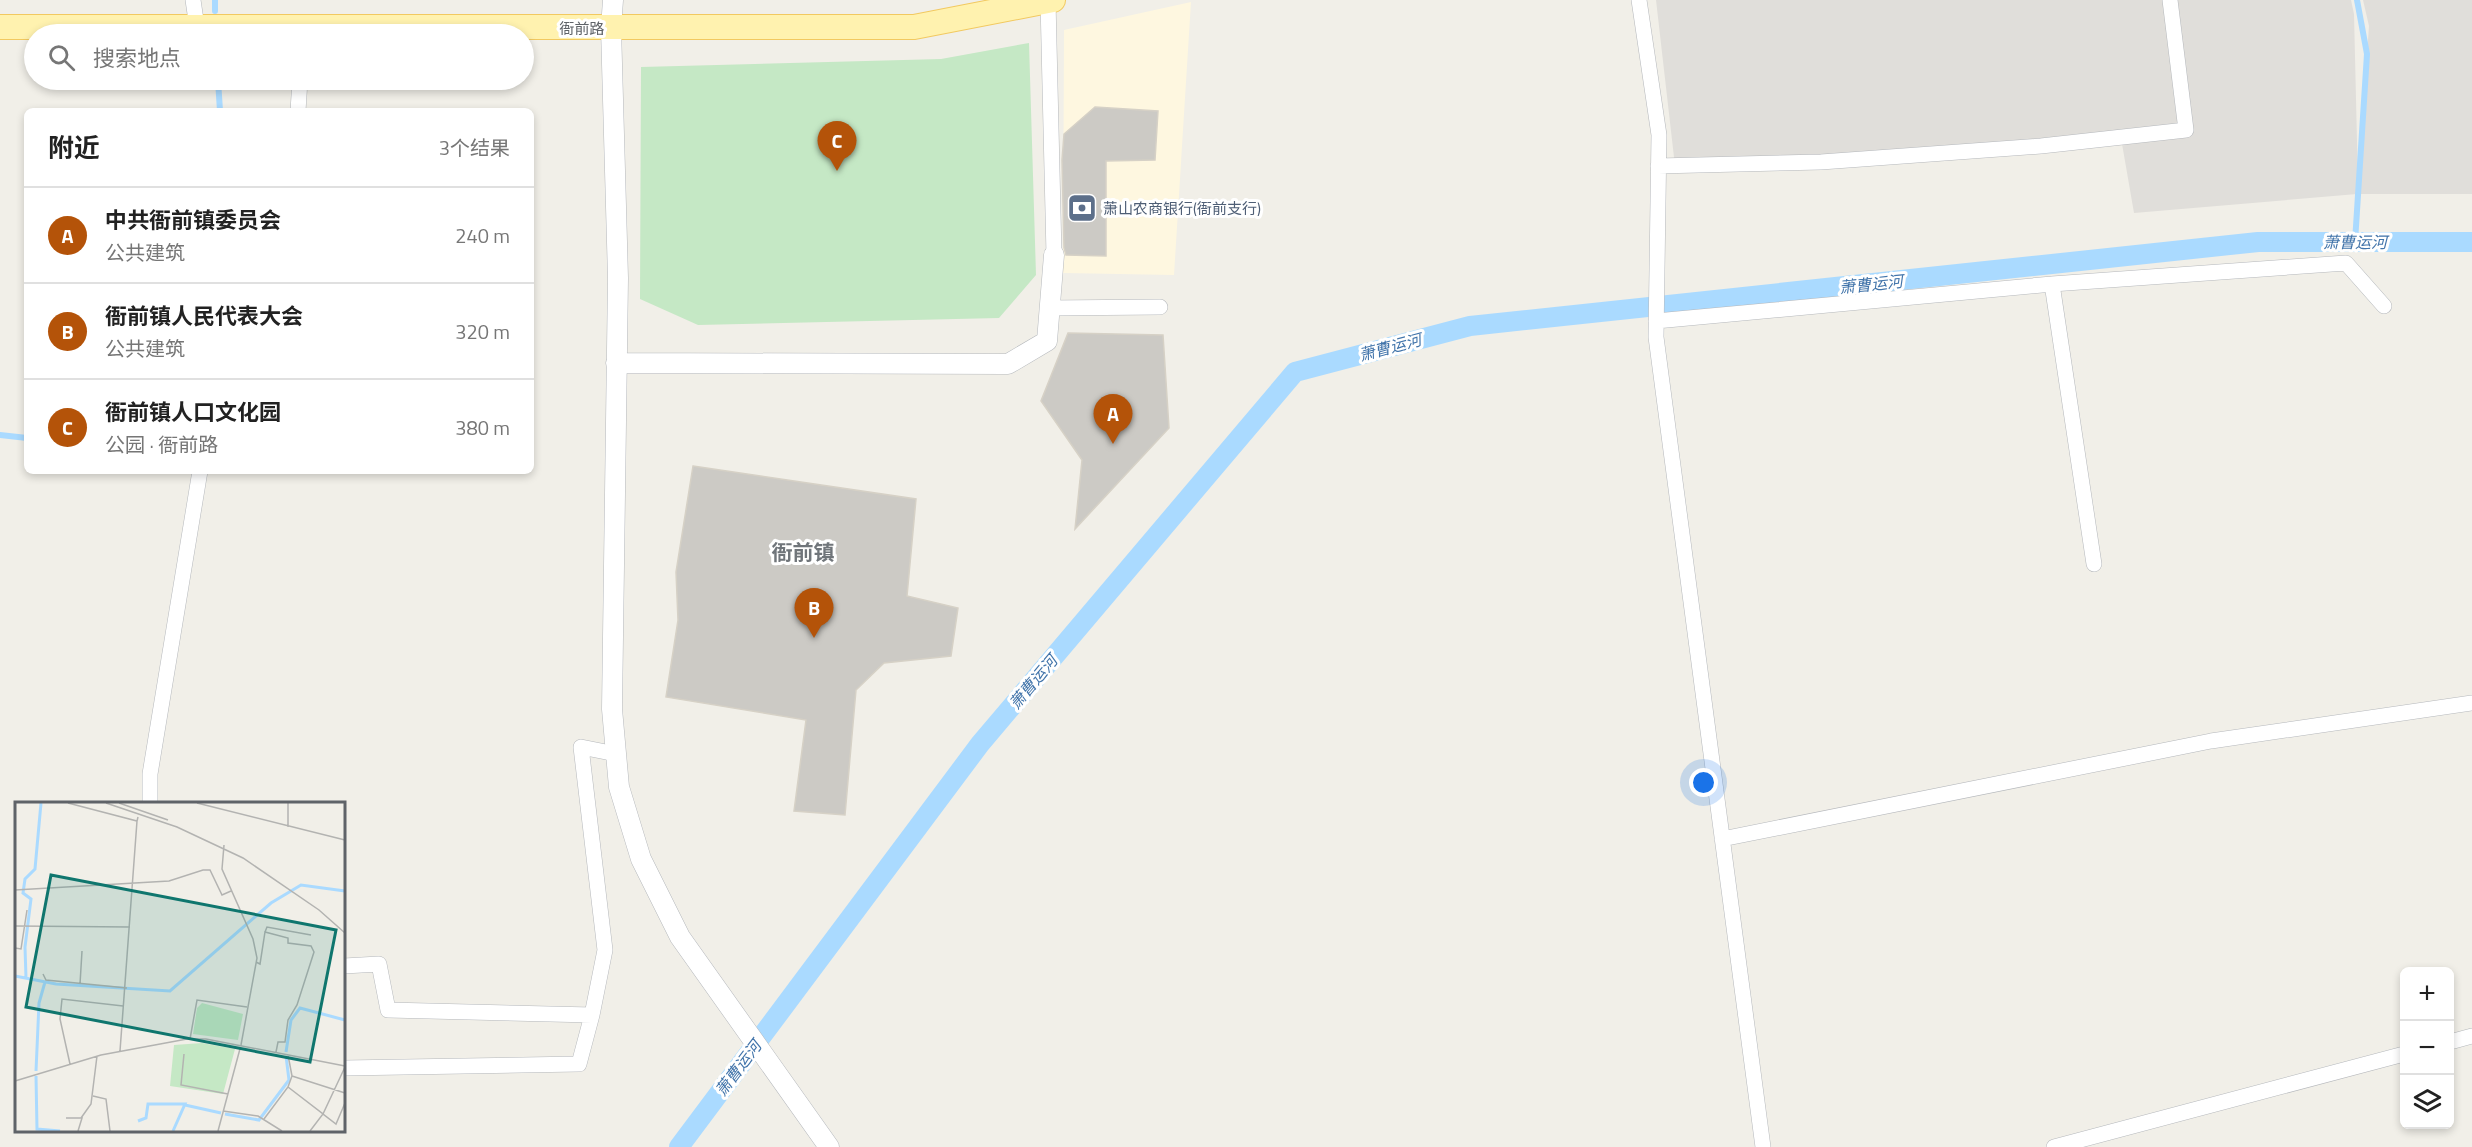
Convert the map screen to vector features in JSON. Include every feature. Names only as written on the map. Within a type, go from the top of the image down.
[{"type":"main road","name":"衙前路","points":[[534,29],[914,27],[1051,1]]},
{"type":"main road","name":"衙前路","points":[[0,27],[24,27]]},
{"type":"street","points":[[193,0],[197,24]]},
{"type":"street","points":[[613,0],[611,28],[618,278],[612,709],[619,787],[641,859],[680,937],[829,1147]]},
{"type":"street","points":[[1639,0],[1659,135],[1656,337],[1763,1147]]},
{"type":"street","points":[[1658,166],[1821,162],[2042,146],[2186,130],[2170,0]]},
{"type":"street","points":[[616,363],[1008,364],[1047,341],[1054,255],[1051,1]]},
{"type":"street","points":[[298,108],[299,90]]},
{"type":"street","points":[[1656,321],[2052,284],[2346,262],[2384,306]]},
{"type":"street","points":[[2052,284],[2094,564]]},
{"type":"street","points":[[1049,308],[1160,307]]},
{"type":"street","points":[[150,802],[150,774],[200,474]]},
{"type":"street","points":[[1722,839],[2211,741],[2472,703]]},
{"type":"street","points":[[345,1068],[579,1064],[592,1015],[604,950],[581,747],[616,754]]},
{"type":"street","points":[[345,966],[379,964],[388,1010],[592,1015]]},
{"type":"street","points":[[2454,1041],[2472,1036]]},
{"type":"street","points":[[2054,1147],[2400,1055]]},
{"type":"shaded area","points":[[1656,0],[2351,0],[2354,14],[2358,184],[2369,26],[2363,0],[2472,0],[2472,194],[2357,194],[2134,213],[2121,138],[1675,166]]},
{"type":"shaded area","points":[[1191,2],[1174,275],[1063,273],[1064,30]]},
{"type":"green space","points":[[1029,43],[1036,275],[999,318],[698,325],[640,299],[641,67],[941,59]]},
{"type":"building","name":"萧山农商银行(衙前支行)","points":[[1095,107],[1158,111],[1155,160],[1106,161],[1106,256],[1066,255],[1062,160],[1064,134]]},
{"type":"building","points":[[1068,333],[1163,335],[1169,428],[1075,529],[1082,460],[1041,401]]},
{"type":"building","points":[[693,466],[916,499],[907,596],[958,608],[951,656],[884,663],[856,690],[845,815],[794,811],[806,720],[666,697],[678,620],[676,572]]},
{"type":"waterway","points":[[215,0],[215,11]]},
{"type":"waterway","points":[[2355,242],[2367,54],[2357,0]]},
{"type":"waterway","points":[[219,90],[220,108]]},
{"type":"waterway","name":"萧曹运河","points":[[679,1147],[980,744],[1295,372],[1470,326],[2258,242],[2472,242]]},
{"type":"waterway","points":[[0,435],[24,438]]},
{"type":"place","name":"衙前镇人口文化园","points":[[837,171]]},
{"type":"place","name":"萧山农商银行(衙前支行)","points":[[1082,208]]},
{"type":"place","name":"中共衙前镇委员会","points":[[1113,444]]},
{"type":"place","name":"衙前镇人民代表大会","points":[[814,638]]},
{"type":"district","name":"衙前镇","points":[[803,552]]}]
